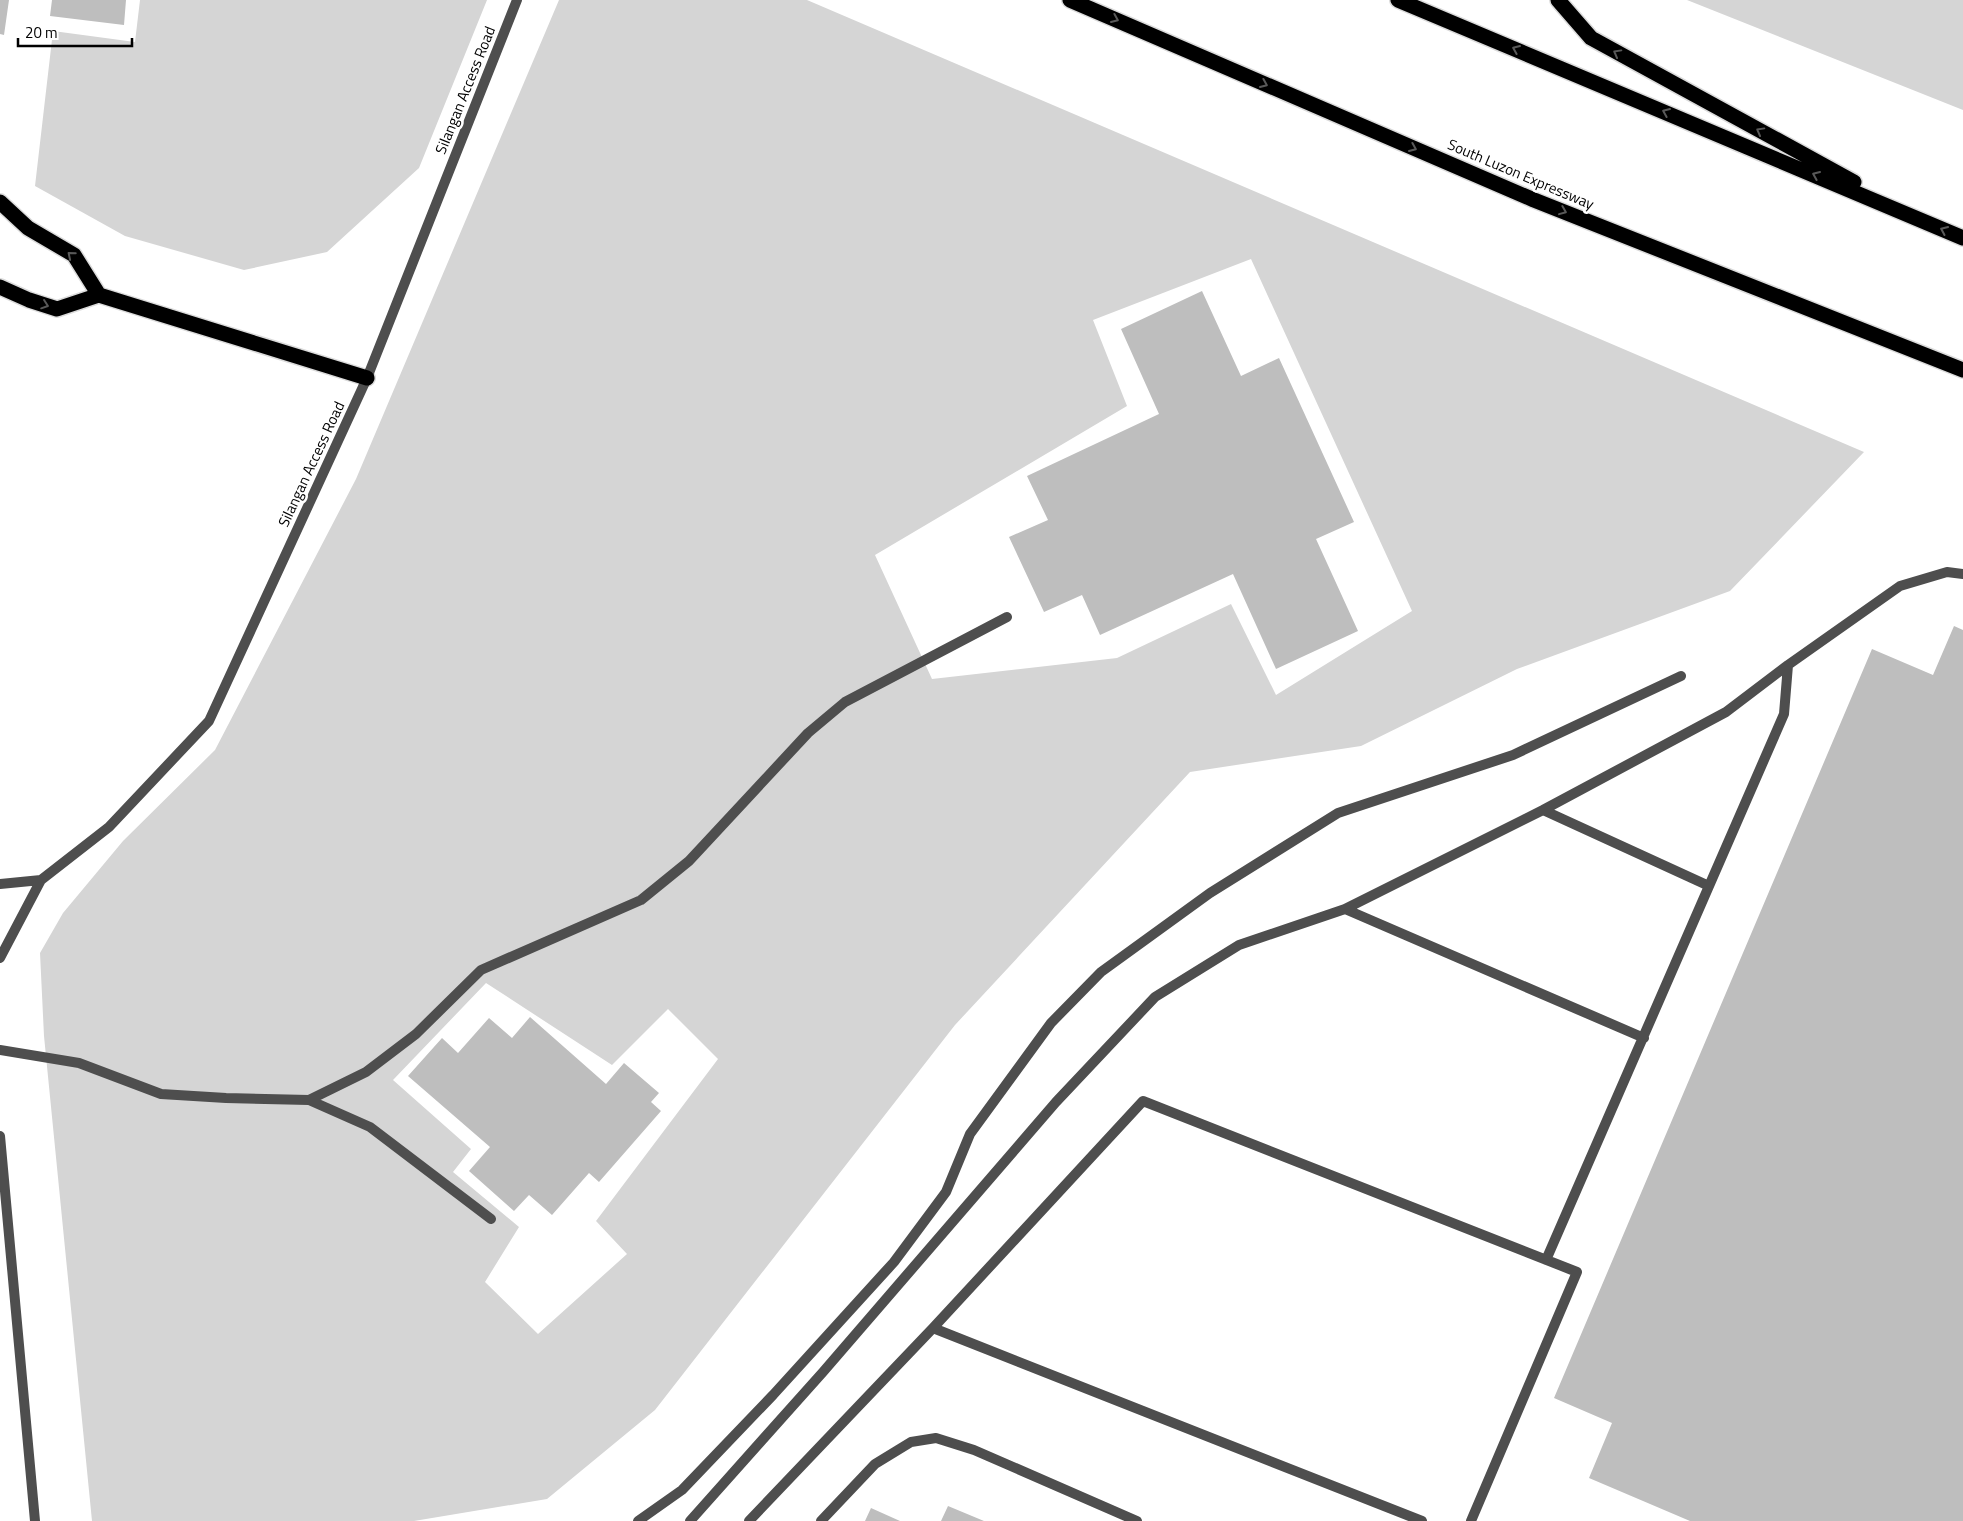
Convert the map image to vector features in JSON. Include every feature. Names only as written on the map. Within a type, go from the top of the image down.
[{"type":"highway","name":"South Luzon Expressway","points":[[1070,0],[1534,200],[1963,370]]},
{"type":"highway","points":[[1398,0],[1963,238]]},
{"type":"highway","points":[[1558,0],[1591,38],[1925,222]]},
{"type":"highway","points":[[0,202],[28,228],[74,255],[99,295]]},
{"type":"highway","points":[[0,286],[29,300],[57,309],[99,295],[367,378]]},
{"type":"street","name":"Silangan Access Road","points":[[41,880],[109,827],[209,721],[367,378],[517,0]]},
{"type":"street","points":[[690,1521],[823,1372],[1056,1102],[1155,997],[1239,945],[1345,909],[1543,810],[1726,712],[1788,665],[1900,586],[1947,572],[1963,574]]},
{"type":"street","points":[[309,1100],[366,1072],[416,1034],[481,970],[641,900],[689,861],[808,733],[845,702],[1007,618]]},
{"type":"street","points":[[1546,1260],[1784,714],[1788,665]]},
{"type":"street","points":[[638,1521],[682,1490],[894,1262],[946,1192],[970,1134],[1051,1023],[1101,972],[1210,893],[1338,814],[1513,755],[1681,676]]},
{"type":"street","points":[[1543,810],[1709,886]]},
{"type":"street","points":[[0,884],[41,880]]},
{"type":"street","points":[[0,958],[41,880]]},
{"type":"street","points":[[1345,909],[1644,1038]]},
{"type":"street","points":[[0,1050],[79,1063],[161,1094],[309,1100],[370,1127],[491,1220]]},
{"type":"street","points":[[749,1521],[933,1328],[1143,1101],[1577,1272],[1471,1521]]},
{"type":"street","points":[[0,1136],[36,1521]]},
{"type":"street","points":[[933,1328],[1422,1521]]},
{"type":"street","points":[[821,1521],[875,1464],[911,1442],[936,1438],[974,1450],[1138,1521]]},
{"type":"shaded area","points":[[140,0],[487,0],[419,168],[327,252],[244,270],[125,236],[35,186],[53,31],[135,42]]},
{"type":"shaded area","points":[[559,0],[807,0],[1864,452],[1730,591],[1517,669],[1361,746],[1190,772],[955,1025],[655,1410],[547,1499],[414,1521],[92,1521],[44,1036],[40,953],[63,913],[123,841],[215,750],[356,479]],"holes":[[[1251,259],[1412,611],[1276,695],[1231,604],[1117,658],[932,679],[875,555],[1127,406],[1093,320]],[[486,983],[612,1065],[668,1009],[718,1059],[596,1221],[627,1254],[538,1334],[485,1282],[519,1227],[453,1172],[471,1149],[393,1080]]]},
{"type":"shaded area","points":[[1687,0],[1963,0],[1963,110]]},
{"type":"building","points":[[0,0],[9,0],[4,35],[0,34]]},
{"type":"building","points":[[52,0],[126,0],[124,25],[50,16]]},
{"type":"building","points":[[1202,291],[1241,376],[1279,358],[1354,522],[1316,539],[1358,631],[1276,669],[1233,574],[1100,635],[1082,595],[1044,612],[1009,537],[1048,520],[1027,476],[1159,414],[1121,329]]},
{"type":"building","points":[[1954,626],[1963,630],[1963,1521],[1690,1521],[1589,1478],[1612,1423],[1554,1398],[1872,649],[1933,675]]},
{"type":"building","points":[[530,1017],[606,1084],[624,1063],[659,1093],[651,1102],[661,1111],[599,1182],[589,1173],[552,1215],[529,1195],[514,1211],[469,1171],[490,1147],[408,1076],[442,1038],[458,1053],[489,1018],[512,1038]]},
{"type":"building","points":[[948,1506],[984,1521],[941,1521]]},
{"type":"building","points":[[871,1508],[900,1521],[865,1521]]}]
